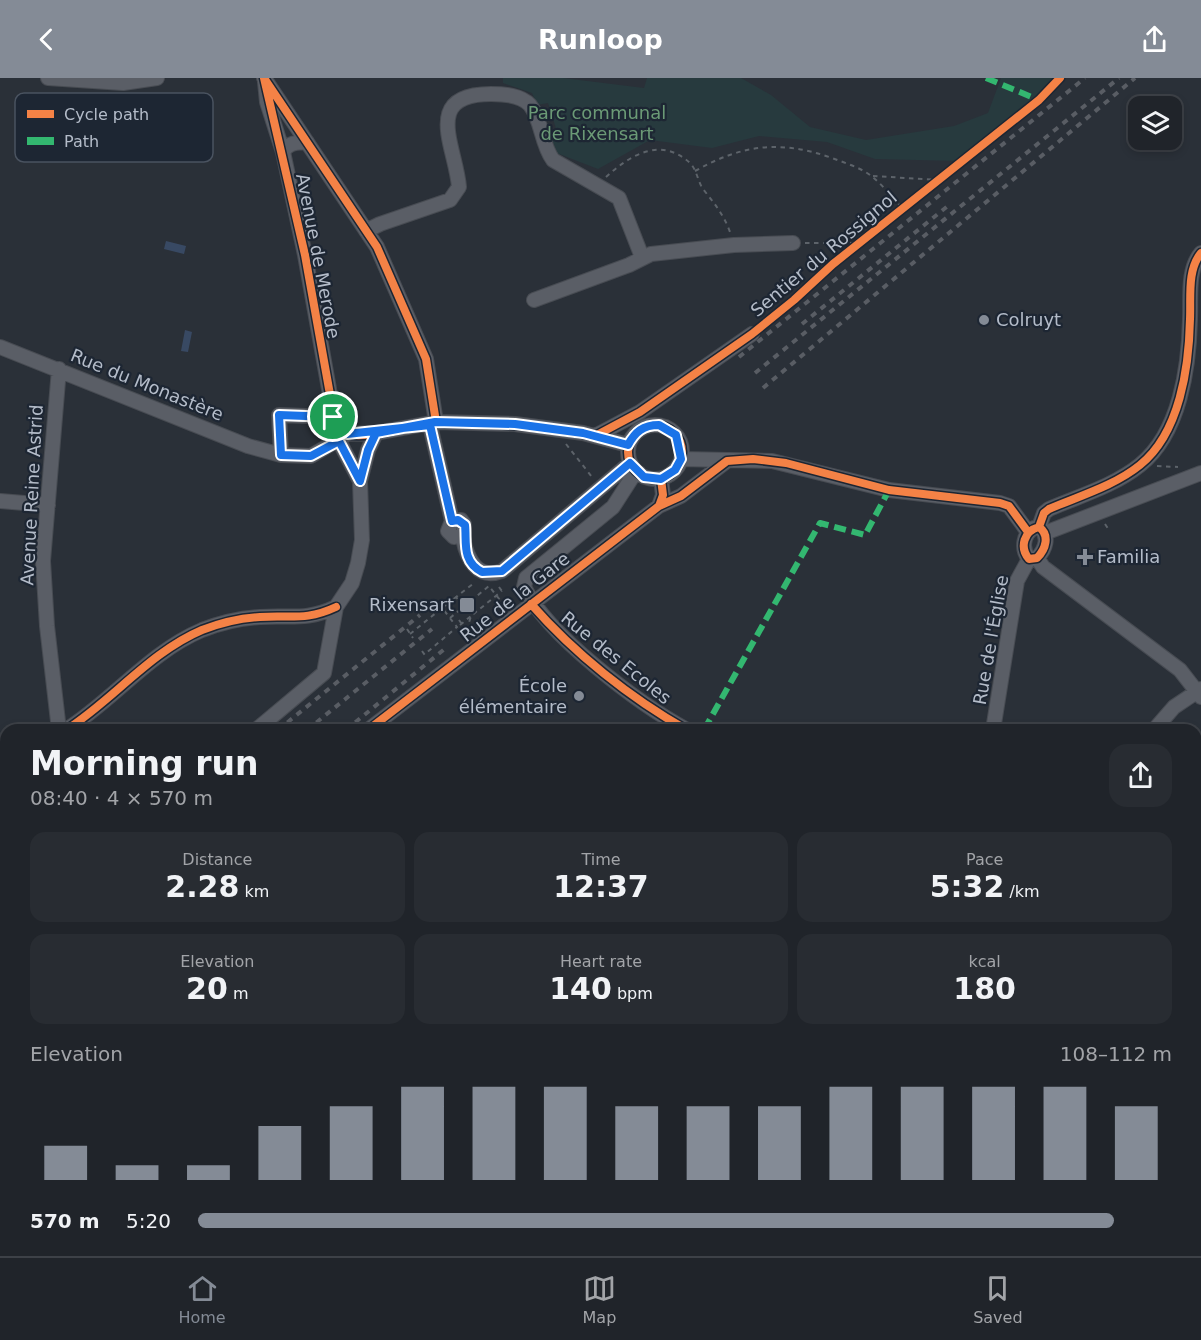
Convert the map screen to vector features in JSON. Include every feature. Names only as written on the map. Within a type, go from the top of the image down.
[{"type":"street","points":[[48,78],[123,83],[157,78]]},
{"type":"street","points":[[264,78],[366,231],[392,278],[426,359],[431,379],[433,424],[452,521],[448,525],[449,533],[457,537],[462,535],[470,562],[475,568],[495,573],[509,565],[634,468]]},
{"type":"street","name":"Avenue de Merode","points":[[264,78],[267,102],[283,152],[333,417],[360,481]]},
{"type":"street","points":[[366,231],[450,200],[459,187],[450,151],[448,123],[457,101],[467,95],[494,94],[522,99],[532,107],[548,153],[553,160],[619,198],[642,257]]},
{"type":"street","points":[[283,152],[286,146],[292,143],[307,142]]},
{"type":"street","points":[[534,300],[629,265],[642,257],[734,244],[793,243]]},
{"type":"street","points":[[1159,724],[1174,708],[1199,692],[1180,670],[1042,567],[1024,549],[1037,530],[1044,513],[1049,509],[1101,487],[1139,466],[1157,449],[1171,420],[1182,387],[1189,350],[1192,272],[1201,253]]},
{"type":"street","name":"Sentier du Rossignol","points":[[595,435],[640,412],[752,333]]},
{"type":"street","name":"Rue du Monastère","points":[[0,347],[248,446],[281,455],[311,456],[343,438]]},
{"type":"street","name":"Avenue Reine Astrid","points":[[57,724],[44,572],[59,369]]},
{"type":"street","points":[[281,455],[279,415],[333,417]]},
{"type":"street","points":[[343,438],[433,424],[526,425],[595,435],[628,445]]},
{"type":"street","points":[[531,604],[524,587],[526,578],[613,507],[633,476],[634,468],[628,445],[633,436],[641,429],[659,425],[676,435],[681,459],[675,470],[661,479],[644,477],[634,468]]},
{"type":"street","points":[[263,724],[324,673],[336,607],[352,583],[358,563],[362,540],[360,481],[368,450],[376,433]]},
{"type":"street","points":[[681,459],[727,461],[753,459],[779,462],[889,490],[1000,503],[1037,530]]},
{"type":"street","name":"Rue de la Gare","points":[[376,724],[659,506],[681,496],[727,461]]},
{"type":"street","points":[[1037,530],[1201,473]]},
{"type":"street","points":[[659,506],[663,495],[661,479]]},
{"type":"street","points":[[0,501],[48,505]]},
{"type":"street","name":"Rue de l'Église","points":[[994,724],[1017,581],[1046,544],[1037,530]]},
{"type":"street","name":"Rue des Ecoles","points":[[531,604],[559,633],[632,695],[678,724]]},
{"type":"street","points":[[75,724],[94,712],[171,647],[201,631],[249,617],[312,617],[336,607]]},
{"type":"path","points":[[695,171],[751,148],[787,146],[808,150],[860,169],[871,176],[902,209]]},
{"type":"path","points":[[597,185],[634,155],[653,148],[668,149],[692,165],[702,187],[727,221],[734,244]]},
{"type":"path","points":[[871,176],[939,180]]},
{"type":"path","points":[[793,243],[859,243]]},
{"type":"path","points":[[566,439],[566,445],[596,482]]},
{"type":"path","points":[[1139,466],[1181,467]]},
{"type":"path","points":[[495,573],[519,605],[531,604]]},
{"type":"path","points":[[450,618],[489,586],[503,604],[510,605],[514,610]]},
{"type":"path","points":[[443,600],[448,607],[445,606],[456,597],[464,591]]},
{"type":"path","points":[[459,620],[463,626],[460,625],[471,616],[502,591]]},
{"type":"path","points":[[456,597],[471,616]]},
{"type":"path","points":[[410,634],[442,608],[457,627],[424,654]]},
{"type":"path","points":[[462,648],[471,616]]},
{"type":"path","points":[[407,629],[413,638]]},
{"type":"path","points":[[422,651],[427,658]]},
{"type":"green space","name":"Parc communal de Rixensart","points":[[503,78],[563,78],[644,88],[647,78],[741,78],[771,95],[810,127],[866,140],[954,126],[988,113],[1001,78],[1062,78],[957,161],[875,159],[827,142],[759,136],[712,148],[650,140],[598,169],[554,152],[548,138],[558,135],[548,103],[537,105],[532,93],[503,83]]},
{"type":"water","points":[[166,241],[186,246],[184,254],[164,249]]},
{"type":"water","points":[[185,330],[192,332],[188,352],[181,351]]},
{"type":"railway","points":[[739,357],[1085,78]]},
{"type":"railway","points":[[755,373],[1119,78]]},
{"type":"railway","points":[[763,388],[1135,78]]},
{"type":"railway","points":[[802,324],[949,205]]},
{"type":"railway","points":[[285,724],[420,615]]},
{"type":"railway","points":[[314,724],[432,629]]},
{"type":"railway","points":[[353,724],[447,647]]},
{"type":"marked path","points":[[986,78],[1039,100]]},
{"type":"marked path","points":[[707,724],[820,523],[865,535],[889,490]]},
{"type":"cycle path","points":[[264,78],[305,255],[336,428],[346,433],[367,435],[438,423],[510,425],[558,430],[628,445]]},
{"type":"cycle path","points":[[595,436],[640,412],[752,334],[833,264],[1039,100],[1060,78]]},
{"type":"cycle path","points":[[266,81],[377,247],[426,359],[436,422]]},
{"type":"cycle path","points":[[1039,527],[1044,513],[1049,509],[1108,485],[1140,465],[1154,452],[1165,435],[1180,398],[1184,378],[1189,338],[1192,276],[1201,253]]},
{"type":"cycle path","points":[[655,425],[665,427],[674,433],[680,442],[682,452],[680,462],[674,471],[665,477],[655,479],[645,477],[636,471],[630,462],[628,452],[630,442],[636,433],[645,427],[655,425]]},
{"type":"cycle path","points":[[659,506],[681,496],[727,461],[753,459],[786,463],[889,490],[1000,503],[1009,506],[1028,532]]},
{"type":"cycle path","points":[[376,724],[659,506],[663,495],[661,479]]},
{"type":"cycle path","points":[[1039,527],[1046,538],[1043,550],[1037,558],[1029,559],[1024,550],[1025,540],[1030,532],[1039,527]]},
{"type":"cycle path","points":[[531,604],[584,657],[624,689],[677,724]]},
{"type":"cycle path","points":[[74,724],[165,651],[202,630],[223,623],[260,617],[307,616],[336,607]]},
{"type":"place","name":"Colruyt","points":[[984,320]]},
{"type":"place","name":"Familia","points":[[1085,557]]},
{"type":"place","name":"Rixensart","points":[[467,605]]},
{"type":"place","name":"École élémentaire","points":[[579,696]]},
{"type":"route","points":[[333,417],[279,415],[281,455],[311,456],[339,441],[360,481],[368,450],[376,433],[416,426],[430,425],[435,422],[549,427],[595,435],[628,445],[641,429],[650,425],[659,425],[673,431],[676,435],[680,444],[681,459],[675,470],[661,479],[644,477],[630,463],[502,571],[482,572],[470,562],[462,535],[465,525],[461,520],[452,521],[430,425],[376,433],[347,434],[336,428],[333,417]]}]
